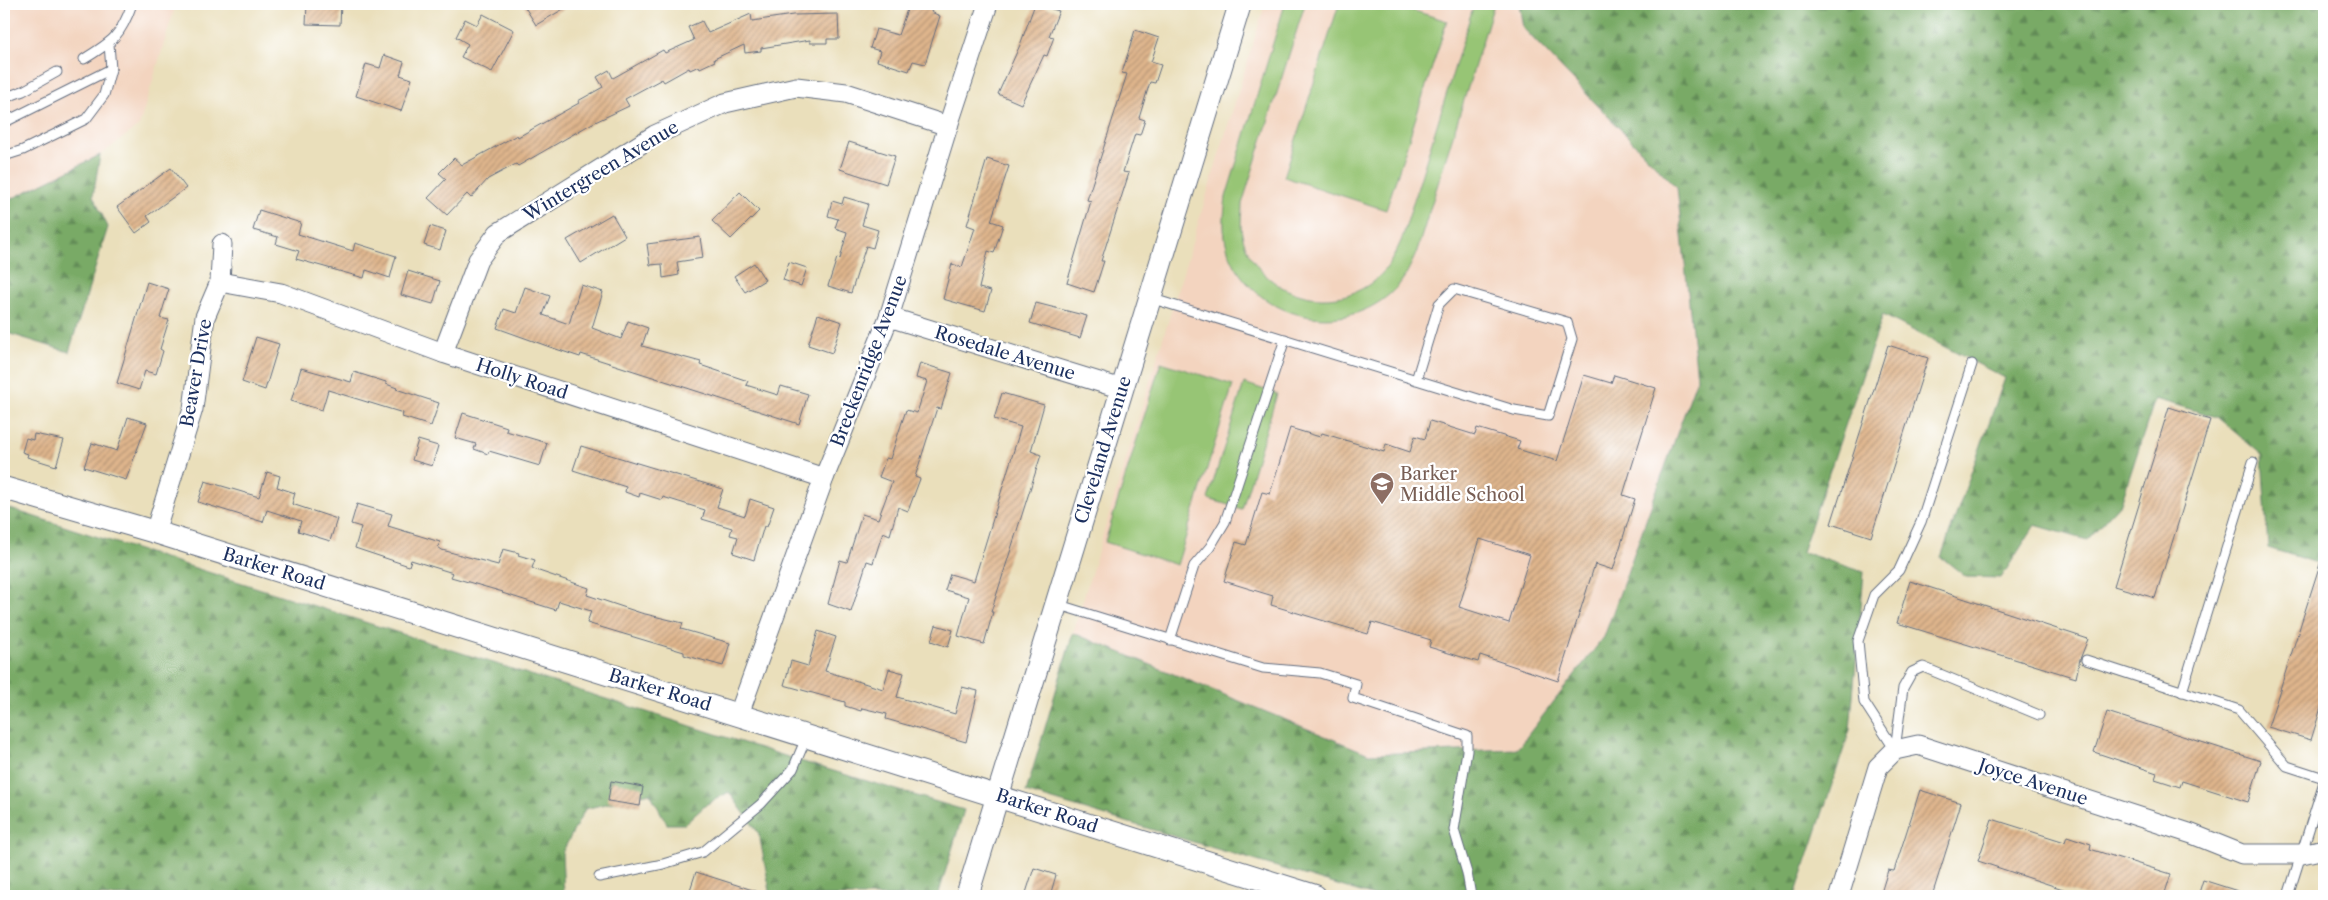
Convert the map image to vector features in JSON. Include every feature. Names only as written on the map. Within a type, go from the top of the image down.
[{"type":"street","name":"Breckenridge Avenue","points":[[739,714],[824,478],[889,317],[988,4]]},
{"type":"street","name":"Cleveland Avenue","points":[[967,896],[1240,4]]},
{"type":"street","name":"Wintergreen Avenue","points":[[443,353],[478,260],[498,233],[655,136],[725,103],[796,86],[846,94],[948,126]]},
{"type":"street","name":"Beaver Drive","points":[[155,532],[193,409],[205,317],[220,282],[222,244]]},
{"type":"street","name":"Holly Road","points":[[220,282],[281,293],[443,353],[824,478]]},
{"type":"street","name":"Rosedale Avenue","points":[[889,317],[1122,389]]},
{"type":"street","name":"Barker Road","points":[[4,488],[155,532],[1315,896]]},
{"type":"street","name":"Joyce Avenue","points":[[1895,750],[1918,745],[2192,834],[2242,854],[2302,854],[2324,849]]},
{"type":"street","points":[[1839,896],[1878,767],[1895,750]]},
{"type":"lane","points":[[84,59],[109,44],[126,20],[132,4]]},
{"type":"lane","points":[[4,156],[23,150],[86,119],[104,95],[111,69],[109,44]]},
{"type":"lane","points":[[4,120],[9,120],[111,69]]},
{"type":"lane","points":[[4,98],[23,91],[57,72]]},
{"type":"lane","points":[[1150,298],[1285,339],[1416,380],[1514,410],[1548,416],[1572,339],[1567,322],[1454,289],[1438,304],[1416,380]]},
{"type":"lane","points":[[1170,640],[1194,566],[1210,547],[1225,522],[1285,339]]},
{"type":"lane","points":[[1895,750],[1864,702],[1858,641],[1874,595],[1899,570],[1921,522],[1972,364]]},
{"type":"lane","points":[[2182,692],[2253,462]]},
{"type":"lane","points":[[1056,604],[1263,668],[1320,673],[1356,684],[1353,698],[1467,736],[1467,751],[1454,830],[1472,896]]},
{"type":"lane","points":[[2086,660],[2239,710],[2287,766],[2324,778]]},
{"type":"lane","points":[[1895,750],[1903,688],[1912,672],[1923,667],[2039,715]]},
{"type":"lane","points":[[599,877],[662,864],[703,852],[761,804],[793,769],[807,736]]},
{"type":"lane","points":[[2288,896],[2324,782]]},
{"type":"shaded area","points":[[4,4],[176,4],[139,126],[100,155],[6,201],[4,200]]},
{"type":"shaded area","name":"Barker Middle School","points":[[1265,4],[1519,4],[1523,28],[1677,188],[1697,378],[1604,637],[1517,749],[1369,754],[1073,633]]},
{"type":"green space","points":[[1285,4],[1305,4],[1242,204],[1241,230],[1250,254],[1262,271],[1278,285],[1296,293],[1316,298],[1337,297],[1357,291],[1380,276],[1391,261],[1402,239],[1474,4],[1494,4],[1416,254],[1397,287],[1376,304],[1352,314],[1326,318],[1301,315],[1277,306],[1256,292],[1238,272],[1225,241],[1226,197]]},
{"type":"green space","points":[[1339,4],[1392,4],[1447,21],[1386,210],[1284,177]]},
{"type":"green space","points":[[1519,4],[2324,4],[2324,565],[2268,548],[2262,455],[2217,417],[2155,399],[2121,503],[2087,540],[2035,525],[2001,578],[1966,577],[1941,557],[2005,378],[1883,315],[1802,552],[1864,572],[1850,730],[1795,896],[1374,896],[1026,792],[1073,633],[1369,754],[1517,749],[1604,637],[1697,378],[1677,188],[1523,28]]},
{"type":"green space","points":[[100,155],[93,196],[108,227],[69,352],[4,332],[4,200],[7,201]]},
{"type":"green space","points":[[1161,362],[1233,385],[1177,565],[1105,542]]},
{"type":"green space","points":[[1244,383],[1277,394],[1242,509],[1208,499]]},
{"type":"green space","points":[[4,507],[810,764],[964,810],[938,896],[771,896],[759,834],[729,792],[707,804],[685,824],[667,824],[650,793],[585,809],[562,853],[564,896],[4,896]]},
{"type":"building","points":[[307,4],[341,4],[340,25],[306,24]]},
{"type":"building","points":[[523,4],[572,4],[536,25]]},
{"type":"building","points":[[909,4],[934,4],[931,12],[940,16],[925,64],[913,61],[909,71],[877,61],[880,51],[870,48],[876,29],[898,35]]},
{"type":"building","points":[[1035,4],[1059,11],[1049,36],[1054,37],[1047,56],[1044,55],[1021,104],[998,94],[1020,45]]},
{"type":"building","points":[[483,14],[514,30],[492,72],[461,57],[468,44],[456,37],[465,19],[477,25]]},
{"type":"building","points":[[751,14],[752,21],[793,15],[838,14],[839,39],[827,39],[827,43],[810,43],[810,40],[761,48],[761,51],[745,53],[744,45],[700,68],[699,66],[690,70],[689,68],[664,82],[662,79],[625,99],[629,106],[591,124],[518,166],[516,164],[488,179],[471,198],[467,194],[447,215],[428,198],[446,179],[439,173],[454,158],[462,165],[579,103],[578,101],[603,87],[597,77],[609,70],[613,78],[663,50],[665,53],[694,40],[688,27],[702,21],[708,33]]},
{"type":"building","points":[[1135,30],[1159,38],[1151,62],[1161,65],[1155,83],[1150,82],[1139,118],[1145,120],[1140,135],[1135,134],[1123,172],[1129,173],[1101,261],[1104,261],[1094,292],[1067,283],[1091,201],[1087,200],[1127,74],[1122,73]]},
{"type":"building","points":[[384,55],[404,62],[400,75],[412,79],[401,111],[356,96],[366,64],[380,68]]},
{"type":"building","points":[[849,142],[895,156],[886,184],[840,169]]},
{"type":"building","points":[[987,159],[1009,166],[991,221],[1003,225],[994,253],[988,251],[979,288],[991,291],[985,311],[943,299],[952,264],[962,267],[975,228],[967,225]]},
{"type":"building","points":[[171,168],[186,188],[147,216],[151,222],[136,233],[117,207]]},
{"type":"building","points":[[740,192],[759,211],[731,239],[712,221]]},
{"type":"building","points":[[844,197],[868,204],[862,225],[878,230],[873,248],[866,246],[851,293],[828,286],[837,258],[840,259],[847,232],[835,228],[838,219],[828,216],[832,201],[842,204]]},
{"type":"building","points":[[259,210],[301,223],[298,234],[353,251],[355,243],[396,256],[390,278],[366,270],[364,278],[296,259],[299,251],[276,244],[278,237],[253,230]]},
{"type":"building","points":[[612,214],[625,236],[581,263],[567,240]]},
{"type":"building","points":[[430,226],[446,231],[440,250],[424,245]]},
{"type":"building","points":[[700,237],[703,258],[677,262],[679,275],[663,278],[662,264],[650,265],[647,244]]},
{"type":"building","points":[[789,262],[807,268],[801,286],[783,280]]},
{"type":"building","points":[[754,263],[765,280],[745,292],[734,276]]},
{"type":"building","points":[[408,271],[440,281],[433,304],[401,295]]},
{"type":"building","points":[[147,282],[169,289],[160,318],[169,320],[160,349],[163,351],[156,374],[145,371],[139,390],[117,383]]},
{"type":"building","points":[[581,285],[603,292],[592,328],[621,339],[628,321],[648,328],[642,346],[701,362],[700,365],[748,381],[746,385],[778,395],[781,386],[808,394],[799,424],[581,354],[580,357],[497,328],[504,309],[516,313],[525,287],[550,296],[543,315],[569,324]]},
{"type":"building","points":[[1036,303],[1087,316],[1080,338],[1030,323]]},
{"type":"building","points":[[818,314],[842,322],[832,353],[808,345]]},
{"type":"building","points":[[256,337],[279,344],[265,390],[242,382]]},
{"type":"building","points":[[1888,345],[1928,358],[1871,537],[1831,524]]},
{"type":"building","points":[[920,363],[952,373],[941,409],[937,408],[915,477],[920,479],[908,511],[898,507],[890,535],[883,532],[873,563],[867,561],[851,612],[828,604],[840,560],[847,562],[862,514],[878,519],[892,482],[879,477],[886,458],[890,459],[906,410],[917,413],[927,381],[916,378]]},
{"type":"building","points":[[301,368],[351,382],[354,372],[386,382],[386,384],[396,389],[439,403],[431,426],[402,417],[403,413],[328,390],[322,410],[291,401]]},
{"type":"building","points":[[1584,375],[1611,383],[1614,375],[1656,388],[1623,495],[1635,499],[1613,570],[1595,564],[1558,681],[1480,655],[1478,662],[1429,647],[1431,640],[1372,622],[1368,634],[1271,605],[1273,596],[1224,581],[1236,542],[1246,545],[1262,492],[1270,494],[1290,428],[1320,437],[1322,433],[1384,452],[1386,444],[1410,452],[1415,436],[1425,439],[1430,421],[1475,435],[1477,428],[1520,441],[1517,449],[1557,461]],"holes":[[[1480,539],[1530,555],[1509,623],[1459,607]]]},
{"type":"building","points":[[1002,393],[1044,405],[1031,451],[1041,455],[991,612],[993,612],[984,644],[958,636],[969,597],[945,590],[950,574],[974,581],[1021,427],[994,419]]},
{"type":"building","points":[[2169,407],[2210,420],[2155,598],[2114,586]]},
{"type":"building","points":[[463,413],[507,427],[506,431],[547,443],[540,466],[489,451],[488,454],[474,449],[476,444],[455,438]]},
{"type":"building","points":[[128,417],[147,423],[126,480],[84,467],[92,443],[117,451]]},
{"type":"building","points":[[34,434],[64,440],[56,466],[27,457],[28,454],[22,452],[26,438],[33,440]]},
{"type":"building","points":[[418,440],[438,446],[432,466],[412,460]]},
{"type":"building","points":[[581,446],[723,489],[717,507],[745,516],[750,499],[774,507],[767,527],[764,526],[754,560],[733,553],[738,537],[730,535],[732,528],[702,519],[705,510],[663,497],[662,500],[640,493],[639,497],[625,492],[626,487],[573,470]]},
{"type":"building","points":[[267,472],[280,476],[277,487],[295,493],[292,504],[337,519],[330,541],[298,531],[301,521],[267,510],[263,522],[198,502],[205,481],[259,497]]},
{"type":"building","points":[[357,504],[392,514],[388,526],[440,542],[438,547],[442,550],[498,565],[503,549],[519,553],[518,555],[535,560],[532,568],[536,570],[589,588],[587,595],[641,613],[683,623],[681,629],[730,643],[723,666],[684,655],[684,652],[587,623],[591,611],[559,601],[556,610],[451,577],[453,573],[411,560],[409,566],[355,548],[361,527],[351,524]]},
{"type":"building","points":[[2321,561],[2324,561],[2324,698],[2311,740],[2268,727]]},
{"type":"building","points":[[1910,581],[2088,639],[2080,659],[2076,678],[1897,623]]},
{"type":"building","points":[[936,625],[953,630],[948,647],[931,641]]},
{"type":"building","points":[[818,631],[836,637],[825,671],[883,689],[889,669],[904,673],[897,697],[955,714],[962,687],[978,691],[966,742],[886,719],[887,714],[862,708],[861,711],[845,706],[845,702],[784,685],[791,661],[808,666]]},
{"type":"building","points":[[2107,712],[2261,761],[2248,802],[2182,781],[2180,787],[2155,779],[2157,773],[2094,752]]},
{"type":"building","points":[[611,781],[643,787],[640,806],[608,801]]},
{"type":"building","points":[[1920,790],[1961,803],[1932,896],[1891,896],[1881,893],[1888,870],[1894,871]]},
{"type":"building","points":[[1992,819],[2065,842],[2067,836],[2091,844],[2090,849],[2171,874],[2164,896],[2084,896],[1978,861]]},
{"type":"building","points":[[1034,868],[1056,875],[1050,896],[1025,896]]},
{"type":"building","points":[[696,872],[762,893],[762,896],[688,896]]},
{"type":"building","points":[[2203,880],[2244,893],[2243,896],[2198,896]]},
{"type":"place","name":"Barker Middle School","points":[[1382,505]]}]
